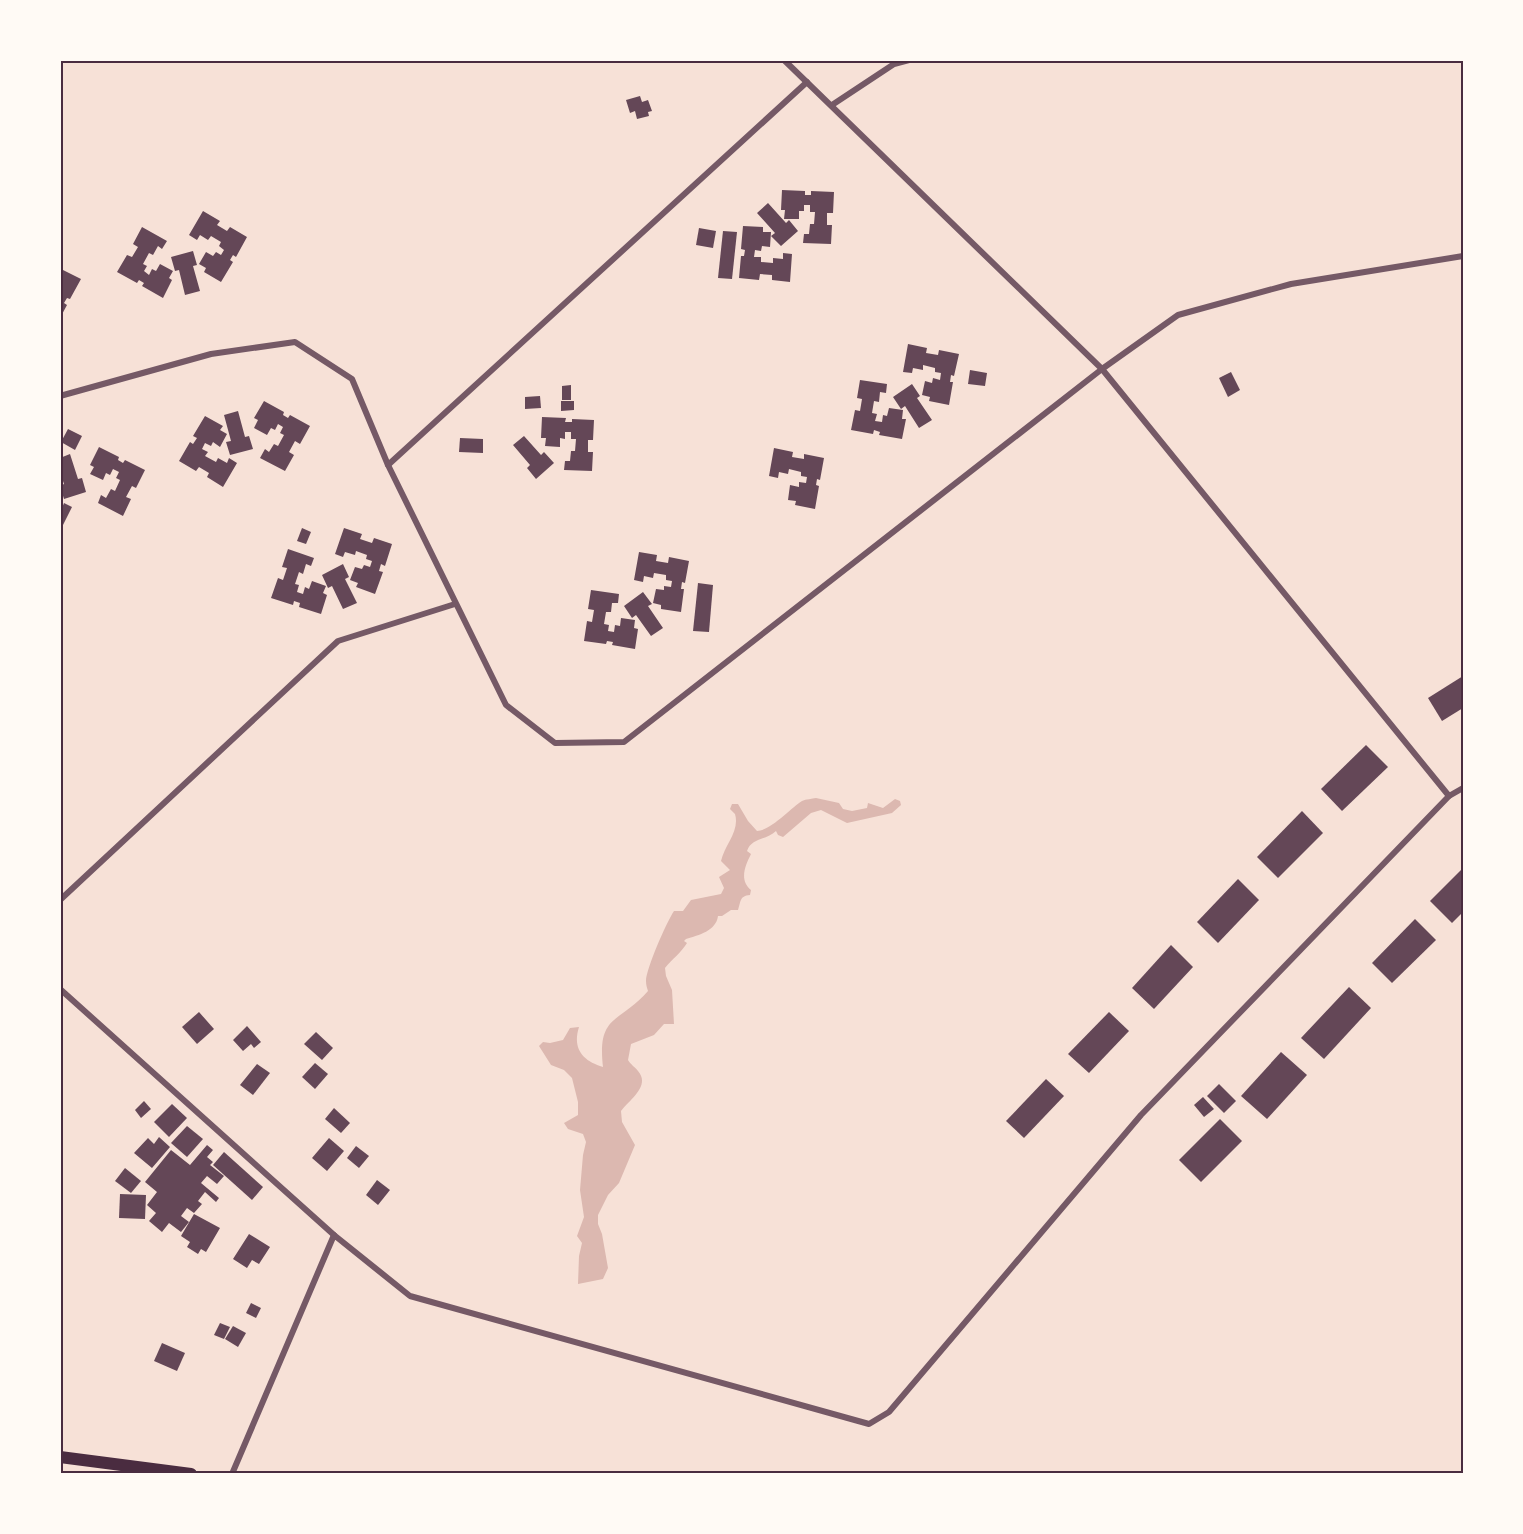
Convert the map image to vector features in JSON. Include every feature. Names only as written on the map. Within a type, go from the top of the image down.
[{"type":"main road","points":[[60,1457],[191,1474]]},
{"type":"street","points":[[784,60],[1102,369],[1449,796]]},
{"type":"street","points":[[832,105],[894,64],[909,60]]},
{"type":"street","points":[[388,465],[807,82]]},
{"type":"street","points":[[60,396],[211,354],[295,342],[352,379],[388,465],[506,705],[555,743],[624,742],[1102,369],[1178,315],[1291,284],[1463,256]]},
{"type":"street","points":[[60,900],[338,641],[455,604]]},
{"type":"street","points":[[60,989],[334,1235],[410,1296],[870,1424],[890,1412],[1141,1115],[1449,796],[1463,788]]},
{"type":"street","points":[[232,1474],[334,1235]]},
{"type":"shaded area","points":[[816,798],[839,803],[843,809],[852,811],[867,808],[868,803],[883,808],[895,799],[900,801],[901,805],[892,813],[847,823],[821,810],[811,813],[783,837],[776,831],[756,841],[747,851],[751,854],[744,873],[745,882],[751,890],[750,895],[742,898],[738,910],[731,910],[718,916],[710,929],[686,939],[685,947],[665,968],[672,990],[674,1024],[664,1024],[654,1035],[631,1044],[628,1060],[638,1071],[642,1082],[637,1092],[621,1111],[622,1122],[635,1145],[619,1183],[608,1195],[598,1215],[608,1268],[603,1279],[578,1284],[582,1243],[577,1236],[584,1217],[580,1190],[586,1142],[583,1134],[568,1129],[564,1123],[578,1115],[578,1102],[572,1078],[564,1070],[551,1065],[539,1046],[543,1042],[563,1040],[570,1028],[579,1027],[577,1042],[581,1053],[585,1058],[603,1067],[603,1037],[607,1028],[648,991],[646,981],[649,966],[674,911],[683,911],[691,900],[721,894],[724,888],[719,877],[730,870],[721,861],[734,832],[736,820],[735,814],[730,809],[732,804],[738,804],[757,831],[774,823],[802,801]]},
{"type":"building","points":[[640,96],[642,102],[648,100],[652,111],[648,112],[649,116],[637,119],[635,111],[630,113],[626,100]]},
{"type":"building","points":[[782,190],[805,191],[805,195],[811,195],[811,191],[834,192],[833,213],[827,213],[827,225],[832,225],[831,244],[803,243],[804,234],[809,234],[810,224],[814,224],[815,212],[810,212],[810,205],[804,205],[804,211],[799,211],[799,219],[784,219],[785,210],[781,210]]},
{"type":"building","points":[[768,203],[786,223],[789,220],[798,231],[781,246],[771,236],[775,233],[757,213]]},
{"type":"building","points":[[203,211],[220,221],[217,225],[227,231],[230,227],[247,237],[236,257],[233,255],[230,260],[233,262],[221,282],[204,272],[206,268],[199,264],[206,252],[213,256],[216,252],[221,255],[224,250],[219,246],[221,242],[211,236],[208,240],[200,235],[197,240],[189,235]]},
{"type":"building","points":[[743,226],[763,227],[763,232],[771,232],[770,247],[762,246],[761,251],[755,250],[754,257],[761,257],[761,262],[773,263],[773,258],[783,259],[783,253],[792,254],[790,282],[772,280],[772,275],[760,274],[759,280],[739,278],[741,256],[744,256],[745,250],[741,249]]},
{"type":"building","points":[[142,227],[167,241],[162,249],[158,246],[153,255],[149,253],[143,264],[147,266],[144,271],[149,275],[152,269],[156,271],[160,264],[173,271],[169,278],[172,280],[163,298],[142,286],[144,283],[139,280],[137,283],[117,272],[127,255],[132,257],[138,247],[133,244]]},
{"type":"building","points":[[699,228],[716,231],[713,248],[696,245]]},
{"type":"building","points":[[723,231],[737,232],[732,279],[718,278]]},
{"type":"building","points":[[193,251],[197,265],[193,266],[200,291],[185,295],[179,270],[175,271],[171,257]]},
{"type":"building","points":[[63,270],[81,279],[70,299],[67,298],[64,303],[67,305],[60,318],[60,275]]},
{"type":"building","points":[[908,344],[927,348],[926,353],[938,355],[939,350],[959,354],[954,376],[951,375],[950,382],[953,382],[949,405],[929,401],[930,397],[922,395],[925,381],[932,383],[933,378],[940,380],[941,373],[935,372],[935,368],[923,365],[923,370],[913,368],[912,373],[903,372]]},
{"type":"building","points":[[970,370],[987,373],[985,386],[968,384]]},
{"type":"building","points":[[1231,372],[1240,390],[1228,397],[1219,378]]},
{"type":"building","points":[[860,380],[887,384],[886,393],[880,392],[879,402],[874,401],[872,413],[877,414],[875,421],[882,422],[883,415],[887,416],[889,408],[903,410],[902,419],[906,419],[902,439],[879,435],[880,432],[874,430],[873,434],[851,430],[855,410],[860,411],[862,399],[857,398]]},
{"type":"building","points":[[912,384],[920,396],[917,398],[932,420],[919,428],[905,406],[901,409],[893,397]]},
{"type":"building","points":[[571,385],[571,400],[562,400],[562,386]]},
{"type":"building","points":[[540,396],[541,408],[525,409],[525,397]]},
{"type":"building","points":[[264,401],[284,412],[283,415],[288,418],[290,415],[310,426],[300,444],[295,441],[289,452],[294,455],[285,471],[260,458],[265,449],[269,452],[274,444],[278,446],[284,435],[280,433],[283,427],[278,424],[275,430],[271,428],[267,435],[254,428],[258,420],[254,418]]},
{"type":"building","points":[[561,401],[574,401],[574,410],[561,411]]},
{"type":"building","points":[[238,411],[245,437],[249,436],[253,449],[230,455],[226,442],[231,441],[224,415]]},
{"type":"building","points":[[205,416],[223,426],[220,430],[227,434],[220,447],[213,442],[211,446],[205,443],[202,449],[208,452],[205,456],[216,462],[218,458],[227,463],[229,458],[237,463],[223,487],[207,477],[209,473],[199,467],[196,471],[179,461],[190,442],[193,444],[197,438],[193,436]]},
{"type":"building","points":[[542,417],[566,418],[565,422],[572,422],[572,419],[594,420],[593,440],[588,440],[588,452],[593,452],[592,471],[564,470],[565,461],[570,461],[571,451],[575,451],[576,439],[571,439],[571,432],[565,432],[565,439],[560,438],[560,447],[545,446],[546,438],[541,438]]},
{"type":"building","points":[[68,429],[82,436],[75,450],[61,442]]},
{"type":"building","points":[[524,436],[541,455],[544,452],[554,463],[536,479],[527,468],[530,465],[513,445]]},
{"type":"building","points":[[460,438],[483,439],[483,453],[459,452]]},
{"type":"building","points":[[99,447],[119,457],[118,460],[123,463],[125,460],[145,470],[136,488],[132,486],[126,497],[131,499],[123,516],[98,503],[101,495],[106,498],[111,489],[115,491],[120,480],[116,478],[119,472],[113,469],[110,475],[106,473],[103,480],[90,474],[94,467],[90,465]]},
{"type":"building","points":[[774,448],[793,452],[792,457],[804,459],[804,454],[824,458],[820,480],[817,479],[816,485],[819,486],[815,509],[795,505],[796,501],[788,500],[790,485],[799,487],[799,482],[806,483],[807,477],[801,476],[801,472],[789,469],[788,474],[779,472],[778,478],[769,476]]},
{"type":"building","points":[[70,454],[78,479],[82,478],[86,492],[64,499],[60,486],[64,484],[60,472],[60,458]]},
{"type":"building","points":[[64,503],[72,507],[60,531],[60,507],[62,508]]},
{"type":"building","points":[[302,528],[311,532],[306,544],[297,541]]},
{"type":"building","points":[[344,528],[362,534],[360,539],[372,543],[374,538],[392,544],[385,566],[381,564],[379,571],[383,572],[375,594],[356,587],[358,583],[350,580],[355,567],[362,569],[364,565],[370,567],[372,561],[366,559],[367,555],[356,551],[355,555],[345,552],[343,557],[335,554]]},
{"type":"building","points":[[288,549],[314,558],[311,566],[306,564],[303,574],[299,572],[295,584],[299,585],[297,592],[303,594],[305,587],[309,589],[312,581],[326,586],[323,593],[327,595],[321,614],[299,607],[300,603],[294,601],[293,605],[271,598],[278,578],[283,580],[287,568],[282,567]]},
{"type":"building","points":[[639,552],[657,555],[656,561],[668,563],[669,557],[689,561],[685,583],[682,582],[681,589],[684,589],[681,612],[661,609],[661,605],[653,603],[656,589],[664,590],[664,586],[671,587],[672,581],[666,580],[666,575],[654,573],[653,578],[644,576],[643,582],[634,580]]},
{"type":"building","points":[[343,564],[349,577],[345,579],[357,603],[343,609],[332,586],[328,588],[322,575]]},
{"type":"building","points":[[698,583],[713,585],[709,632],[693,631]]},
{"type":"building","points":[[591,590],[619,594],[618,603],[612,603],[611,612],[606,612],[604,624],[609,625],[608,631],[614,632],[615,625],[620,626],[621,618],[635,620],[634,628],[638,629],[635,649],[612,645],[613,642],[607,641],[606,644],[584,641],[587,621],[592,622],[594,610],[588,609]]},
{"type":"building","points":[[643,592],[652,604],[648,606],[663,628],[651,636],[636,615],[632,618],[624,606]]},
{"type":"building","points":[[1463,676],[1463,708],[1442,721],[1428,698]]},
{"type":"building","points":[[1366,745],[1388,767],[1342,811],[1321,789]]},
{"type":"building","points":[[1302,811],[1323,833],[1278,878],[1257,857]]},
{"type":"building","points":[[1463,868],[1463,912],[1452,923],[1430,901]]},
{"type":"building","points":[[1238,879],[1259,900],[1218,943],[1197,922]]},
{"type":"building","points":[[1415,919],[1436,940],[1392,983],[1372,963]]},
{"type":"building","points":[[1171,945],[1193,967],[1154,1009],[1132,988]]},
{"type":"building","points":[[1349,987],[1371,1008],[1324,1059],[1301,1038]]},
{"type":"building","points":[[199,1012],[214,1029],[197,1044],[182,1027]]},
{"type":"building","points":[[1109,1012],[1129,1031],[1089,1073],[1068,1054]]},
{"type":"building","points":[[247,1026],[261,1042],[254,1048],[251,1044],[243,1051],[233,1040]]},
{"type":"building","points":[[316,1032],[333,1048],[322,1060],[304,1044]]},
{"type":"building","points":[[1281,1052],[1307,1075],[1267,1119],[1241,1096]]},
{"type":"building","points":[[315,1063],[328,1074],[315,1089],[302,1077]]},
{"type":"building","points":[[257,1064],[270,1073],[253,1095],[240,1085]]},
{"type":"building","points":[[1046,1079],[1064,1096],[1024,1138],[1006,1121]]},
{"type":"building","points":[[1219,1084],[1236,1101],[1224,1113],[1207,1096]]},
{"type":"building","points":[[1203,1097],[1214,1109],[1204,1117],[1194,1105]]},
{"type":"building","points":[[144,1101],[151,1109],[141,1118],[135,1110]]},
{"type":"building","points":[[172,1104],[187,1118],[169,1137],[154,1122]]},
{"type":"building","points":[[334,1108],[350,1123],[341,1133],[325,1119]]},
{"type":"building","points":[[1220,1119],[1242,1141],[1201,1182],[1179,1160]]},
{"type":"building","points":[[187,1126],[203,1139],[187,1157],[171,1143]]},
{"type":"building","points":[[159,1137],[170,1147],[152,1168],[134,1153],[148,1138],[154,1144]]},
{"type":"building","points":[[329,1138],[344,1151],[327,1171],[312,1158]]},
{"type":"building","points":[[207,1145],[213,1150],[207,1157],[213,1162],[210,1165],[224,1176],[217,1184],[207,1176],[201,1183],[219,1198],[216,1202],[205,1192],[198,1201],[202,1204],[194,1213],[187,1208],[181,1216],[189,1222],[181,1232],[169,1223],[162,1232],[149,1221],[156,1213],[147,1205],[157,1192],[145,1182],[171,1150],[190,1165]]},
{"type":"building","points":[[356,1146],[369,1156],[359,1168],[347,1158]]},
{"type":"building","points":[[224,1152],[263,1187],[252,1200],[213,1165]]},
{"type":"building","points":[[125,1168],[141,1181],[131,1193],[115,1181]]},
{"type":"building","points":[[377,1180],[390,1190],[378,1205],[366,1195]]},
{"type":"building","points":[[120,1194],[146,1195],[145,1219],[119,1218]]},
{"type":"building","points":[[194,1214],[220,1228],[206,1252],[201,1249],[198,1254],[187,1247],[190,1242],[181,1236]]},
{"type":"building","points":[[249,1234],[270,1247],[259,1264],[252,1260],[247,1268],[233,1259]]},
{"type":"building","points":[[251,1303],[261,1308],[256,1318],[246,1313]]},
{"type":"building","points":[[220,1323],[230,1327],[224,1339],[214,1335]]},
{"type":"building","points":[[233,1326],[246,1333],[238,1347],[225,1339]]},
{"type":"building","points":[[162,1343],[185,1353],[177,1371],[154,1361]]}]
